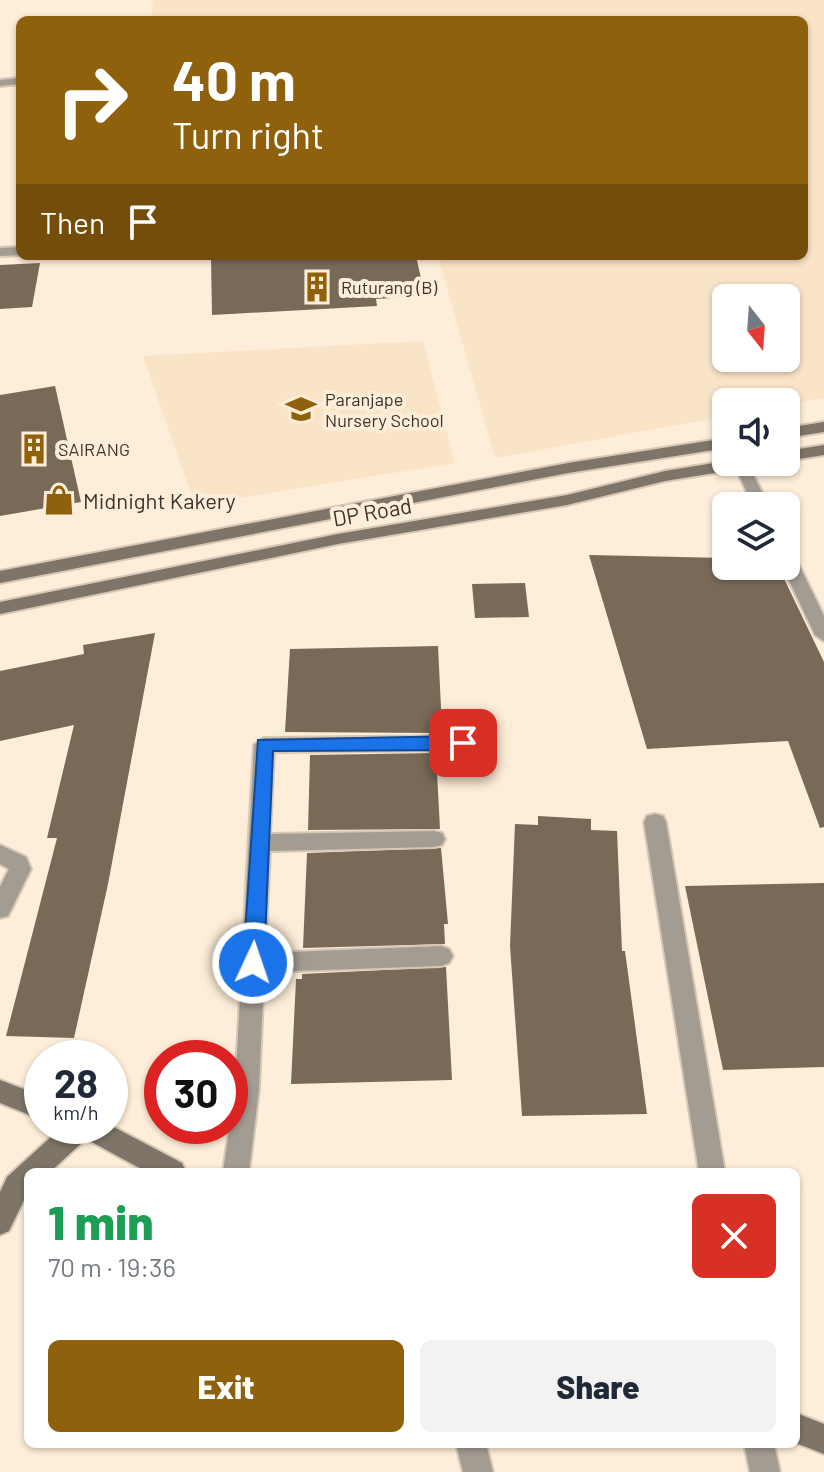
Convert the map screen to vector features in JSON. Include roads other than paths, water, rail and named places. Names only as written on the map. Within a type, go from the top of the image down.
[{"type":"main road","points":[[800,431],[824,427]]},
{"type":"main road","name":"DP Road","points":[[0,577],[568,468],[712,445]]},
{"type":"main road","points":[[800,454],[824,450]]},
{"type":"main road","name":"DP Road","points":[[0,608],[338,539],[567,500],[665,476],[712,468]]},
{"type":"main road","points":[[0,1091],[24,1101]]},
{"type":"main road","points":[[36,1168],[63,1144]]},
{"type":"main road","points":[[119,1144],[165,1168]]},
{"type":"main road","points":[[0,1222],[16,1186],[24,1179]]},
{"type":"main road","points":[[800,1430],[824,1439]]},
{"type":"street","points":[[797,580],[824,635]]},
{"type":"street","points":[[237,1168],[247,1089],[264,745],[463,743]]},
{"type":"street","points":[[655,822],[711,1168]]},
{"type":"street","points":[[260,843],[434,839]]},
{"type":"street","points":[[0,854],[18,863],[20,869],[0,909]]},
{"type":"street","points":[[253,963],[441,956]]},
{"type":"street","points":[[472,1448],[478,1472]]},
{"type":"street","points":[[760,1448],[765,1472]]},
{"type":"place","name":"Ruturang (B)","points":[[317,287]]},
{"type":"place","name":"Paranjape Nursery School","points":[[301,409]]},
{"type":"place","name":"SAIRANG","points":[[34,449]]},
{"type":"place","name":"Midnight Kakery","points":[[59,500]]}]
